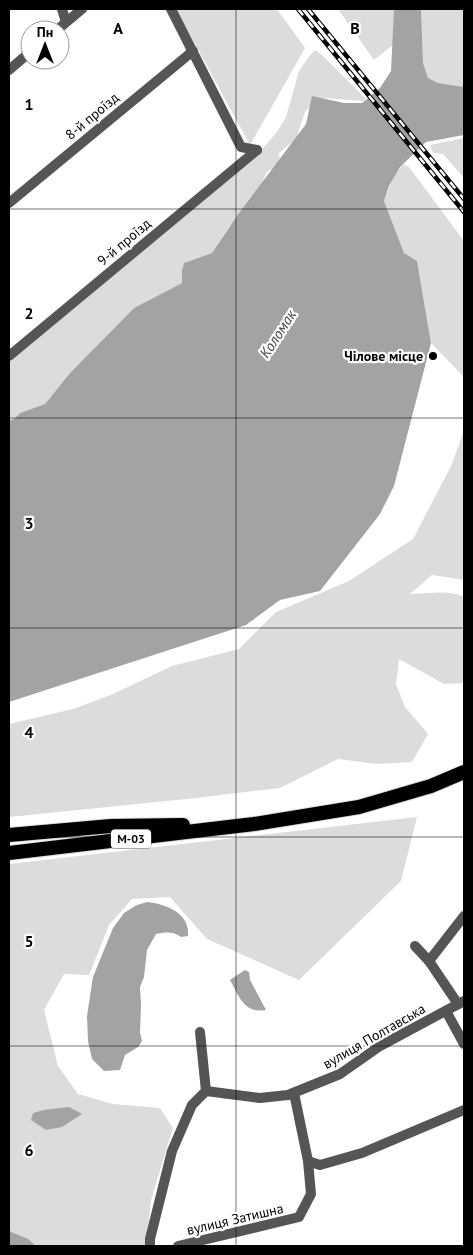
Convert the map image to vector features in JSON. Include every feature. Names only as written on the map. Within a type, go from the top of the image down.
[{"type":"highway","name":"М-03","points":[[9,853],[254,824],[359,807],[431,786],[464,772]]},
{"type":"highway","name":"М-03","points":[[9,836],[111,826],[254,824]]},
{"type":"street","points":[[68,20],[82,9]]},
{"type":"street","points":[[171,9],[193,51]]},
{"type":"street","name":"9-й проїзд","points":[[9,356],[257,150],[242,147],[193,51]]},
{"type":"street","name":"8-й проїзд","points":[[9,203],[193,51]]},
{"type":"street","points":[[9,70],[20,61]]},
{"type":"street","points":[[429,962],[464,916]]},
{"type":"street","points":[[415,946],[461,1002]]},
{"type":"street","name":"вулиця Полтавська","points":[[206,1091],[260,1098],[294,1093],[340,1074],[380,1046],[461,1002]]},
{"type":"street","points":[[446,1011],[464,1044]]},
{"type":"street","points":[[150,1246],[172,1151],[192,1105],[206,1091],[200,1032]]},
{"type":"street","name":"вулиця Затишна","points":[[178,1246],[299,1218],[311,1194],[308,1161],[294,1093]]},
{"type":"street","points":[[308,1161],[320,1165],[362,1153],[464,1110]]},
{"type":"shaded area","points":[[176,9],[277,9],[305,48],[250,145]]},
{"type":"shaded area","points":[[338,9],[394,9],[393,45],[374,60]]},
{"type":"shaded area","points":[[421,9],[464,9],[464,87],[438,83],[428,78],[423,63]]},
{"type":"shaded area","points":[[315,50],[365,98],[364,101],[322,98],[313,104],[305,112],[296,139],[279,153],[280,163],[267,172],[255,197],[229,227],[212,253],[184,263],[182,283],[134,308],[70,373],[45,404],[20,413],[9,421],[9,361],[257,155],[277,132],[286,117],[299,71]]},
{"type":"shaded area","points":[[464,138],[464,178],[443,154],[433,153],[430,145]]},
{"type":"shaded area","points":[[403,164],[409,167],[464,241],[464,377],[431,343],[417,261],[404,253],[384,201],[394,176]]},
{"type":"shaded area","points":[[464,431],[464,580],[432,575],[410,594],[451,593],[464,597],[464,683],[444,684],[399,659],[396,684],[405,707],[428,734],[412,762],[376,764],[338,759],[280,788],[9,817],[9,724],[73,709],[113,694],[172,666],[239,649],[276,612],[349,581],[413,539],[451,466]]},
{"type":"shaded area","points":[[417,817],[401,881],[299,980],[207,939],[170,897],[132,899],[109,925],[89,975],[64,974],[44,1010],[58,1066],[78,1094],[113,1104],[160,1108],[173,1128],[151,1200],[146,1246],[9,1246],[9,864]]},
{"type":"water","name":"Коломак","points":[[394,9],[421,9],[423,63],[428,78],[438,83],[464,87],[464,135],[426,142],[400,167],[389,186],[384,201],[404,253],[417,261],[431,343],[394,486],[380,514],[320,591],[280,600],[246,625],[9,702],[9,421],[20,413],[45,404],[70,373],[134,308],[182,283],[184,263],[212,253],[239,213],[306,124],[312,96],[344,103],[362,103],[380,88],[391,71]]},
{"type":"water","points":[[147,902],[162,905],[175,911],[185,921],[188,928],[188,936],[181,937],[169,932],[156,934],[147,950],[144,977],[140,987],[140,1033],[142,1041],[138,1047],[125,1055],[120,1070],[104,1071],[92,1059],[88,1041],[87,1016],[93,977],[113,928],[124,913],[137,905]]},
{"type":"water","points":[[245,970],[249,972],[250,980],[266,1010],[259,1011],[247,1006],[230,980]]},
{"type":"water","points":[[69,1107],[82,1114],[62,1127],[46,1130],[31,1120],[33,1113]]},
{"type":"water","points":[[9,1231],[28,1239],[36,1246],[9,1246]]},
{"type":"railway","points":[[298,9],[464,212]]},
{"type":"railway","points":[[308,9],[464,199]]},
{"type":"place","name":"Чілове місце","points":[[433,356]]}]
